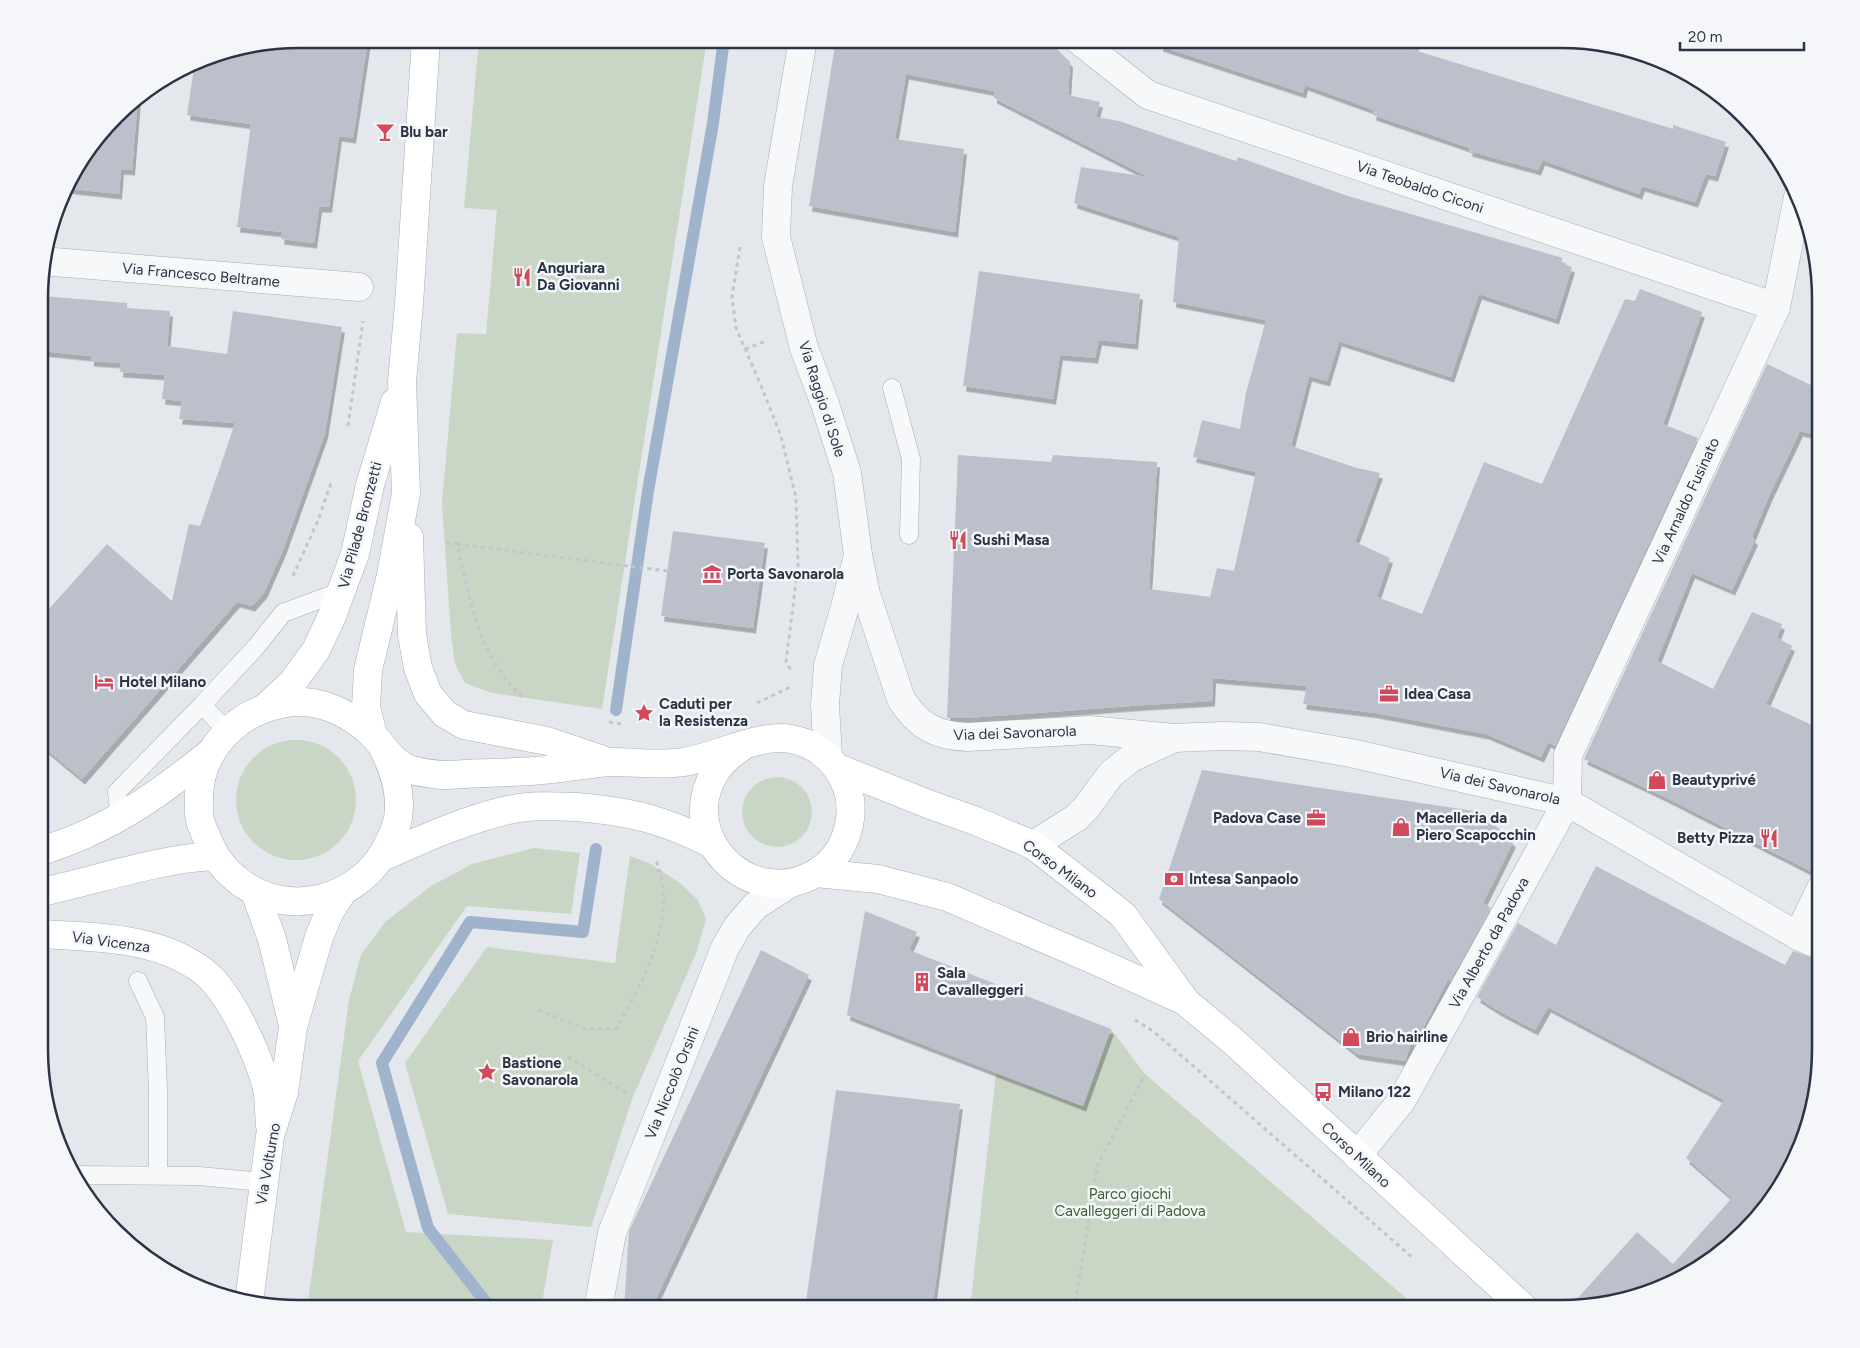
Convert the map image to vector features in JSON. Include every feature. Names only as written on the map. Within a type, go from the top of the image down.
[{"type":"main road","name":"Via Pilade Bronzetti","points":[[378,741],[366,707],[368,670],[391,575],[406,493],[402,382],[410,294],[425,48]]},
{"type":"main road","name":"Via Pilade Bronzetti","points":[[266,707],[293,682],[316,650],[342,591],[355,554],[370,485],[402,382]]},
{"type":"main road","points":[[406,493],[412,636],[418,668],[428,694],[445,714],[464,725],[547,741],[612,762]]},
{"type":"main road","points":[[48,849],[63,844],[120,818],[178,779],[210,754],[227,731],[244,718],[266,707],[286,702],[306,702],[346,713],[378,741],[402,766],[416,771],[444,775],[542,770],[612,762],[636,764],[684,762],[765,739],[788,738],[810,744],[833,763],[845,782],[850,797],[851,812],[849,828],[844,842],[829,864],[816,873],[791,883],[770,884],[752,879],[734,869],[719,855],[712,844],[705,821],[704,803],[709,786],[716,770],[729,756],[743,746]]},
{"type":"main road","points":[[210,754],[199,786],[199,820],[215,856],[230,875],[255,892],[284,901],[314,900],[343,891],[366,875],[380,858],[392,836],[398,819],[399,800],[397,782],[392,765],[378,741]]},
{"type":"main road","name":"Corso Milano","points":[[833,763],[928,804],[1033,845],[1122,915],[1186,1002],[1234,1042],[1515,1300]]},
{"type":"main road","points":[[380,858],[482,817],[536,806],[565,806],[629,813],[682,829],[712,844]]},
{"type":"main road","points":[[48,890],[166,863],[215,856]]},
{"type":"main road","name":"Corso Milano","points":[[816,873],[878,879],[947,897],[1096,960],[1186,1002]]},
{"type":"main road","name":"Via Volturno","points":[[250,1296],[270,1136],[284,1092],[293,1027],[319,937],[343,891]]},
{"type":"main road","name":"Via Volturno","points":[[255,892],[272,939],[293,1027]]},
{"type":"main road","name":"Via Vicenza","points":[[48,934],[124,941],[156,948],[190,962],[212,979],[234,1010],[251,1041],[268,1093],[270,1136]]},
{"type":"street","name":"Via Raggio di Sole","points":[[801,48],[778,186],[776,237],[804,348],[825,404],[847,473],[858,555],[828,664],[825,705],[833,763]]},
{"type":"street","name":"Via Teobaldo Ciconi","points":[[1088,48],[1148,95],[1776,307]]},
{"type":"street","name":"Via Arnaldo Fusinato","points":[[1567,802],[1568,755],[1776,307],[1796,209]]},
{"type":"street","name":"Via Francesco Beltrame","points":[[50,262],[359,287]]},
{"type":"street","name":"Via dei Savonarola","points":[[858,555],[866,594],[901,699],[919,722],[933,730],[950,736],[968,737],[1090,730],[1174,738],[1260,737],[1351,753],[1567,802],[1809,941]]},
{"type":"street","name":"Via dei Savonarola","points":[[1033,845],[1076,818],[1086,808],[1111,774],[1131,758],[1174,738]]},
{"type":"street","name":"Via Alberto da Padova","points":[[1357,1156],[1402,1100],[1567,802]]},
{"type":"street","name":"Via Niccolò Orsini","points":[[600,1300],[612,1233],[725,948],[738,926],[755,906],[791,883]]},
{"type":"street","points":[[1809,941],[1812,928]]},
{"type":"lane","points":[[892,388],[911,458],[909,535]]},
{"type":"lane","points":[[120,818],[117,792],[256,647],[283,613],[342,591]]},
{"type":"lane","points":[[202,705],[227,731]]},
{"type":"lane","points":[[138,981],[155,1017],[158,1090],[158,1175]]},
{"type":"lane","points":[[81,1175],[158,1175],[263,1182]]},
{"type":"path","points":[[348,428],[364,318]]},
{"type":"path","points":[[746,349],[781,436],[796,498],[798,566],[786,662],[794,676]]},
{"type":"path","points":[[304,606],[282,599],[319,518],[334,474]]},
{"type":"path","points":[[442,543],[667,571]]},
{"type":"path","points":[[457,544],[469,599],[481,639],[508,684],[526,701]]},
{"type":"path","points":[[751,706],[792,686]]},
{"type":"path","points":[[600,720],[630,726]]},
{"type":"path","points":[[538,1010],[586,1030],[616,1030],[636,994],[652,957],[663,914],[660,870],[655,856]]},
{"type":"path","points":[[1129,1017],[1153,1031],[1416,1261]]},
{"type":"path","points":[[568,1057],[636,1099]]},
{"type":"path","points":[[1075,1300],[1098,1164],[1145,1074]]},
{"type":"green space","points":[[478,48],[706,48],[602,709],[492,693],[465,683],[455,664],[451,635],[442,503],[457,333],[486,334],[497,210],[464,208]]},
{"type":"green space","points":[[296,740],[308,741],[319,745],[329,750],[338,758],[346,767],[351,777],[355,788],[355,812],[351,823],[346,833],[338,842],[329,850],[319,855],[308,859],[296,860],[284,859],[273,855],[263,850],[254,842],[246,833],[241,823],[237,812],[236,800],[237,788],[241,777],[246,767],[254,758],[263,750],[273,745],[284,741]]},
{"type":"green space","points":[[777,777],[790,780],[802,787],[809,799],[812,812],[809,825],[802,837],[790,844],[777,847],[764,844],[752,837],[745,825],[742,812],[745,799],[752,787],[764,780]]},
{"type":"green space","points":[[534,848],[580,853],[571,914],[467,906],[358,1061],[406,1232],[553,1240],[543,1300],[308,1300],[349,1000],[361,955],[385,922],[431,886],[472,864]]},
{"type":"green space","points":[[630,856],[649,863],[680,883],[698,900],[706,919],[697,951],[632,1099],[591,1227],[448,1214],[405,1063],[487,947],[615,963]]},
{"type":"green space","name":"Parco giochi Cavalleggeri di Padova","points":[[1111,1029],[1145,1074],[1409,1300],[971,1300],[996,1074],[1082,1106]]},
{"type":"building","points":[[282,48],[367,48],[353,138],[339,136],[329,207],[319,207],[314,243],[281,239],[282,232],[237,227],[251,124],[187,115],[194,70],[218,61],[249,52]]},
{"type":"building","points":[[835,48],[1056,48],[1070,62],[1068,95],[1100,102],[1096,117],[1119,121],[1236,161],[1238,157],[1348,196],[1563,258],[1561,263],[1572,267],[1556,319],[1479,294],[1451,377],[1339,341],[1327,381],[1309,376],[1291,446],[1357,468],[1380,473],[1355,542],[1390,558],[1377,597],[1422,614],[1484,462],[1542,484],[1625,299],[1635,301],[1640,289],[1702,312],[1663,424],[1698,438],[1555,746],[1548,742],[1541,757],[1486,734],[1376,713],[1303,704],[1307,686],[1213,678],[1212,701],[947,718],[958,455],[1051,462],[1053,455],[1157,462],[1149,589],[1210,597],[1217,568],[1234,571],[1256,472],[1193,457],[1202,420],[1240,429],[1246,393],[1266,320],[1173,302],[1179,237],[1074,203],[1081,167],[1148,177],[994,98],[994,91],[906,74],[895,139],[964,149],[955,232],[809,206]]},
{"type":"building","points":[[1166,48],[1415,48],[1414,50],[1673,129],[1673,125],[1726,142],[1715,176],[1706,174],[1695,202],[1642,186],[1639,194],[1542,160],[1538,170],[1469,151],[1470,148],[1373,115],[1374,110],[1305,85],[1303,93]]},
{"type":"building","points":[[137,106],[132,170],[121,169],[119,194],[72,189],[99,146],[121,121]]},
{"type":"building","points":[[979,271],[1140,294],[1135,344],[1099,340],[1095,358],[1060,355],[1053,399],[963,386]]},
{"type":"building","points":[[48,297],[127,303],[127,308],[170,311],[167,346],[227,354],[233,311],[342,327],[325,433],[283,550],[264,593],[252,606],[237,602],[82,779],[48,751],[48,610],[107,544],[172,601],[189,524],[200,526],[235,423],[179,419],[182,401],[162,399],[165,375],[120,372],[121,363],[91,361],[91,356],[48,352]]},
{"type":"building","points":[[1767,364],[1812,386],[1812,434],[1800,431],[1769,496],[1752,537],[1755,540],[1732,590],[1692,573],[1657,661],[1713,689],[1752,612],[1782,624],[1777,638],[1792,646],[1766,704],[1812,725],[1812,872],[1665,797],[1584,759]]},
{"type":"building","name":"Porta Savonarola","points":[[673,531],[765,543],[753,628],[661,616]]},
{"type":"building","points":[[1202,770],[1481,812],[1513,842],[1483,903],[1491,908],[1450,981],[1448,979],[1416,1042],[1412,1040],[1405,1061],[1357,1054],[1159,899]]},
{"type":"building","points":[[1596,866],[1785,965],[1793,951],[1812,958],[1812,1066],[1808,1099],[1787,1161],[1770,1189],[1739,1227],[1714,1249],[1687,1267],[1673,1275],[1627,1292],[1578,1300],[1576,1300],[1637,1232],[1673,1264],[1732,1198],[1686,1158],[1724,1100],[1548,1007],[1535,1030],[1477,997],[1518,923],[1556,945]]},
{"type":"building","name":"Sala Cavalleggeri","points":[[865,911],[917,932],[909,950],[1111,1029],[1083,1106],[847,1015]]},
{"type":"building","points":[[761,950],[809,975],[655,1300],[625,1300],[629,1231]]},
{"type":"building","points":[[836,1090],[960,1104],[933,1300],[806,1300]]},
{"type":"waterway","points":[[616,710],[648,491],[713,123],[723,48]]},
{"type":"waterway","points":[[484,1300],[428,1228],[382,1063],[470,922],[583,932],[596,849]]},
{"type":"place","name":"Blu bar","points":[[385,132]]},
{"type":"place","name":"Anguriara Da Giovanni","points":[[522,277]]},
{"type":"place","name":"Sushi Masa","points":[[958,540]]},
{"type":"place","name":"Porta Savonarola","points":[[712,574]]},
{"type":"place","name":"Hotel Milano","points":[[104,682]]},
{"type":"place","name":"Idea Casa","points":[[1389,694]]},
{"type":"place","name":"Caduti per la Resistenza","points":[[644,713]]},
{"type":"place","name":"Beautyprivé","points":[[1657,780]]},
{"type":"place","name":"Padova Case","points":[[1316,818]]},
{"type":"place","name":"Macelleria da Piero Scapocchin","points":[[1401,827]]},
{"type":"place","name":"Betty Pizza","points":[[1769,838]]},
{"type":"place","name":"Intesa Sanpaolo","points":[[1174,879]]},
{"type":"place","name":"Sala Cavalleggeri","points":[[922,982]]},
{"type":"place","name":"Brio hairline","points":[[1351,1037]]},
{"type":"place","name":"Bastione Savonarola","points":[[487,1072]]},
{"type":"place","name":"Milano 122","points":[[1323,1092]]}]
